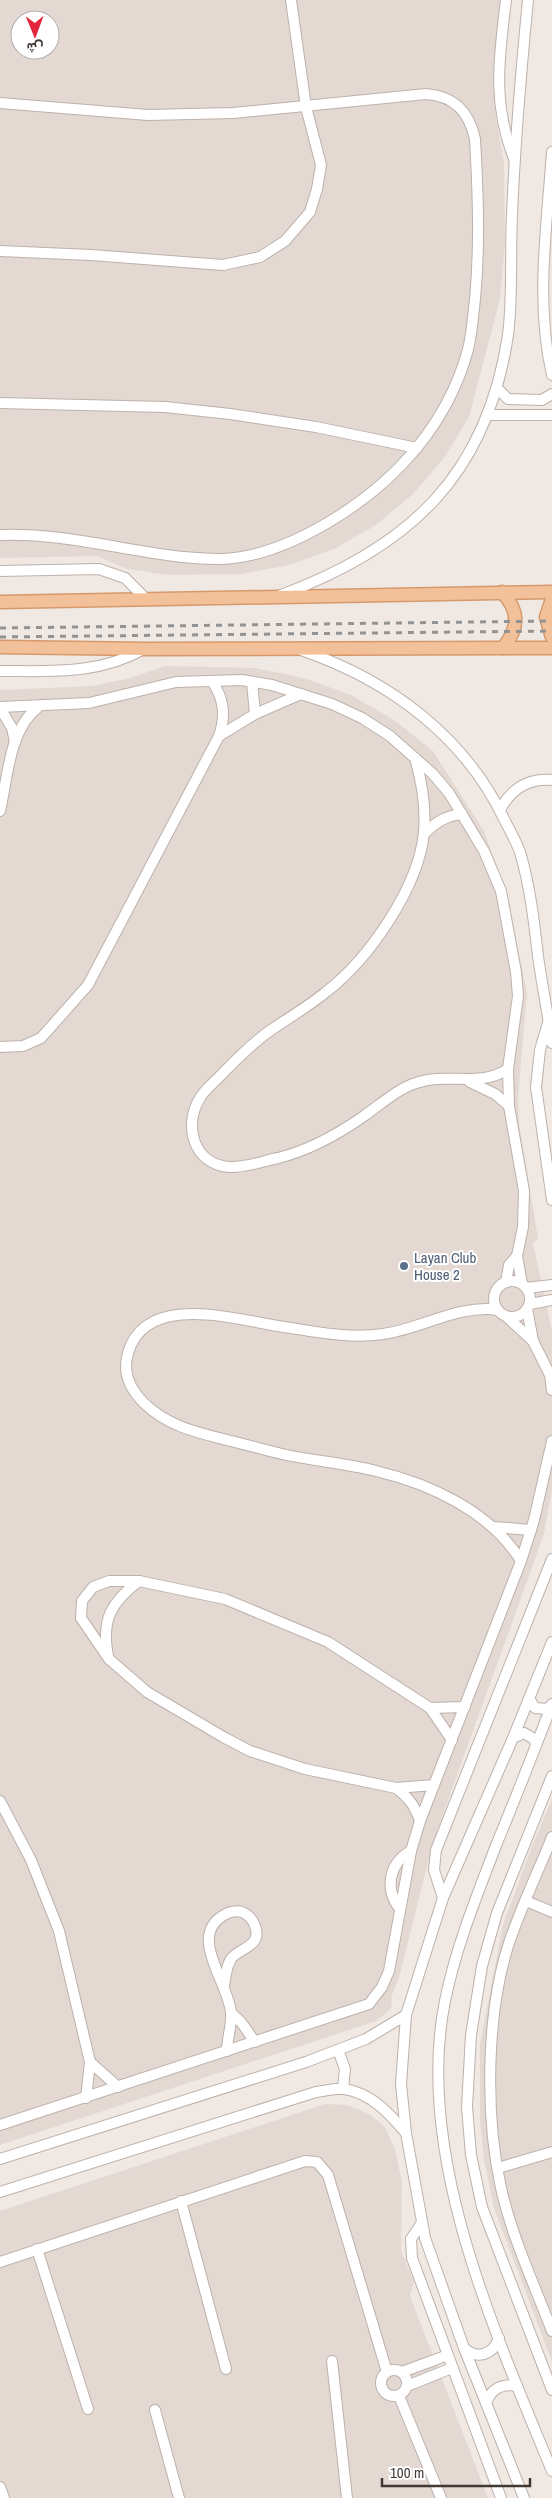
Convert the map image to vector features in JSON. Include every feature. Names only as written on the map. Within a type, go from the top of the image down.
[{"type":"main road","points":[[502,592],[511,603],[516,617],[513,634],[503,648]]},
{"type":"main road","points":[[0,602],[281,595],[552,592]]},
{"type":"main road","points":[[552,599],[546,618],[552,637]]},
{"type":"main road","points":[[0,647],[144,649],[552,648]]},
{"type":"street","points":[[0,251],[91,255],[223,265],[260,257],[285,241],[310,212],[317,189],[321,165],[306,107],[291,0]]},
{"type":"street","points":[[506,0],[498,71],[498,95],[501,118],[515,163]]},
{"type":"street","points":[[281,595],[342,570],[371,553],[424,511],[466,460],[487,415],[497,388],[508,333],[515,163],[528,0]]},
{"type":"street","points":[[0,103],[148,115],[233,113],[426,94],[438,95],[459,106],[472,125],[475,139],[479,227],[478,269],[468,352],[454,390],[437,420],[417,448],[387,480],[360,503],[299,538],[255,554],[219,559],[174,556],[81,540],[25,534],[0,535]]},
{"type":"street","points":[[552,152],[551,180],[546,210],[544,310],[552,375]]},
{"type":"street","points":[[497,388],[508,399],[542,400],[552,394]]},
{"type":"street","points":[[0,403],[165,407],[230,414],[316,426],[417,448]]},
{"type":"street","points":[[487,415],[552,415]]},
{"type":"street","points":[[0,571],[99,569],[125,578],[145,598]]},
{"type":"street","points":[[0,671],[73,671],[102,667],[129,658],[144,649]]},
{"type":"street","points":[[298,649],[330,660],[374,681],[421,713],[462,753],[495,799],[519,850],[530,894],[552,1043]]},
{"type":"street","points":[[0,1047],[24,1046],[41,1038],[88,986],[219,736],[224,714],[220,696],[212,681]]},
{"type":"street","points":[[16,743],[12,728],[0,708],[89,703],[176,682],[252,682],[272,685],[332,704],[362,718],[390,736],[437,778],[462,814],[484,851],[500,891],[516,972],[517,1014],[508,1069],[509,1106],[524,1191],[523,1227],[517,1256],[528,1306],[533,1341],[550,1375],[552,1390]]},
{"type":"street","points":[[252,682],[255,714]]},
{"type":"street","points":[[219,736],[255,714],[300,694]]},
{"type":"street","points":[[0,811],[21,726],[38,707]]},
{"type":"street","points":[[224,714],[243,721]]},
{"type":"street","points":[[415,757],[422,785],[424,834],[414,870],[398,904],[379,936],[355,965],[328,991],[270,1030],[246,1050],[201,1096],[192,1112],[191,1131],[198,1148],[211,1161],[229,1167],[247,1165],[288,1155],[312,1147],[335,1136],[393,1095],[415,1083],[439,1078],[464,1080],[490,1078],[508,1069]]},
{"type":"street","points":[[422,785],[437,778]]},
{"type":"street","points":[[500,810],[513,792],[522,785],[532,781],[552,780]]},
{"type":"street","points":[[424,834],[434,823],[448,816],[462,814]]},
{"type":"street","points":[[549,1020],[540,1050],[536,1087],[552,1200]]},
{"type":"street","points":[[464,1080],[487,1090],[509,1106]]},
{"type":"street","points":[[473,1309],[495,1293],[506,1282],[509,1265],[517,1256]]},
{"type":"street","points":[[506,1282],[514,1281],[524,1286],[552,1285]]},
{"type":"street","points":[[495,1293],[494,1299],[498,1310]]},
{"type":"street","points":[[507,1316],[518,1316],[528,1306],[552,1300]]},
{"type":"street","points":[[522,1561],[506,1539],[494,1527],[439,1493],[408,1480],[376,1471],[282,1454],[190,1430],[172,1423],[146,1404],[132,1389],[124,1364],[130,1344],[140,1331],[151,1321],[164,1316],[202,1315],[353,1336],[383,1334],[473,1309],[498,1310],[533,1341]]},
{"type":"street","points":[[0,2125],[369,2004],[382,1987],[388,1971],[411,1851],[420,1821],[522,1561],[552,1441]]},
{"type":"street","points":[[494,1527],[531,1530]]},
{"type":"street","points":[[443,1898],[434,1870],[436,1850],[552,1559]]},
{"type":"street","points":[[434,1785],[396,1788],[304,1769],[250,1751],[147,1692],[108,1659],[81,1618],[82,1601],[93,1586],[109,1580],[139,1581],[225,1599],[328,1642],[430,1708],[452,1740]]},
{"type":"street","points":[[108,1659],[104,1637],[109,1614],[121,1595],[139,1581]]},
{"type":"street","points":[[524,2498],[464,2348],[421,2224],[406,2134],[401,2084],[406,2015],[443,1898],[513,1738],[552,1642]]},
{"type":"street","points":[[528,1698],[535,1708],[547,1709],[552,1704]]},
{"type":"street","points":[[552,1704],[474,1903],[445,2001],[441,2036],[440,2106],[449,2176],[457,2212],[498,2338],[552,2471]]},
{"type":"street","points":[[430,1708],[465,1707]]},
{"type":"street","points":[[513,1738],[518,1734],[530,1734],[536,1744]]},
{"type":"street","points":[[552,1776],[497,1913],[484,1957],[470,2035],[467,2107],[471,2155],[482,2207],[552,2390]]},
{"type":"street","points":[[396,1788],[412,1802],[420,1821]]},
{"type":"street","points":[[0,1801],[31,1860],[59,1931],[90,2062],[86,2098]]},
{"type":"street","points":[[552,1838],[509,1943],[496,1992],[491,2107],[498,2168],[512,2226],[552,2331]]},
{"type":"street","points":[[400,1909],[391,1891],[391,1878],[395,1865],[411,1851]]},
{"type":"street","points":[[526,1901],[552,1912]]},
{"type":"street","points":[[224,1985],[230,1960],[237,1953],[247,1949],[254,1940],[256,1929],[252,1919],[242,1912],[230,1912],[218,1919],[210,1931],[208,1945],[224,1985],[231,2014],[227,2051]]},
{"type":"street","points":[[231,2014],[241,2022],[256,2042]]},
{"type":"street","points":[[0,2159],[338,2050],[366,2039],[406,2015]]},
{"type":"street","points":[[338,2050],[345,2069],[343,2089]]},
{"type":"street","points":[[90,2062],[118,2087]]},
{"type":"street","points":[[0,2192],[316,2092],[343,2089],[369,2097],[389,2113],[406,2134]]},
{"type":"street","points":[[498,2168],[552,2152]]},
{"type":"street","points":[[0,2262],[305,2160],[317,2162],[322,2165],[328,2175],[387,2372],[381,2383],[383,2391],[390,2396],[399,2396]]},
{"type":"street","points":[[181,2202],[226,2369]]},
{"type":"street","points":[[421,2224],[411,2239],[410,2252],[501,2498]]},
{"type":"street","points":[[37,2249],[88,2409]]},
{"type":"street","points":[[464,2348],[472,2354],[487,2353],[495,2347],[498,2338]]},
{"type":"street","points":[[402,2372],[448,2355]]},
{"type":"street","points":[[332,2361],[347,2498]]},
{"type":"street","points":[[399,2396],[407,2386],[452,2368]]},
{"type":"street","points":[[387,2372],[394,2370],[402,2372],[406,2376],[407,2386]]},
{"type":"street","points":[[486,2403],[490,2394],[498,2388],[507,2385],[517,2386]]},
{"type":"street","points":[[399,2396],[441,2498]]},
{"type":"street","points":[[155,2410],[179,2498]]},
{"type":"street","points":[[0,2487],[4,2498]]},
{"type":"shaded area","points":[[0,0],[501,0],[494,80],[496,119],[504,163],[505,243],[500,299],[469,417],[444,458],[413,494],[376,525],[334,549],[289,565],[242,574],[169,575],[127,569],[97,556],[0,558]]},
{"type":"shaded area","points":[[165,666],[255,668],[304,678],[351,695],[394,720],[433,751],[484,831],[508,898],[527,993],[518,1097],[519,1123],[538,1239],[533,1243],[552,1331],[552,1490],[544,1534],[433,1842],[399,1978],[392,1995],[391,2009],[376,2021],[0,2145],[0,690],[93,686],[130,678]]},
{"type":"shaded area","points":[[552,1799],[552,2362],[494,2208],[484,2160],[480,2122],[480,2044],[503,1925],[532,1846]]},
{"type":"shaded area","points":[[325,2104],[348,2105],[369,2114],[385,2127],[395,2150],[402,2182],[401,2251],[414,2281],[410,2296],[488,2498],[0,2498],[0,2211]]},
{"type":"railway","points":[[0,628],[552,621]]},
{"type":"railway","points":[[0,637],[552,631]]},
{"type":"place","name":"Layan Club House 2","points":[[404,1266]]}]
